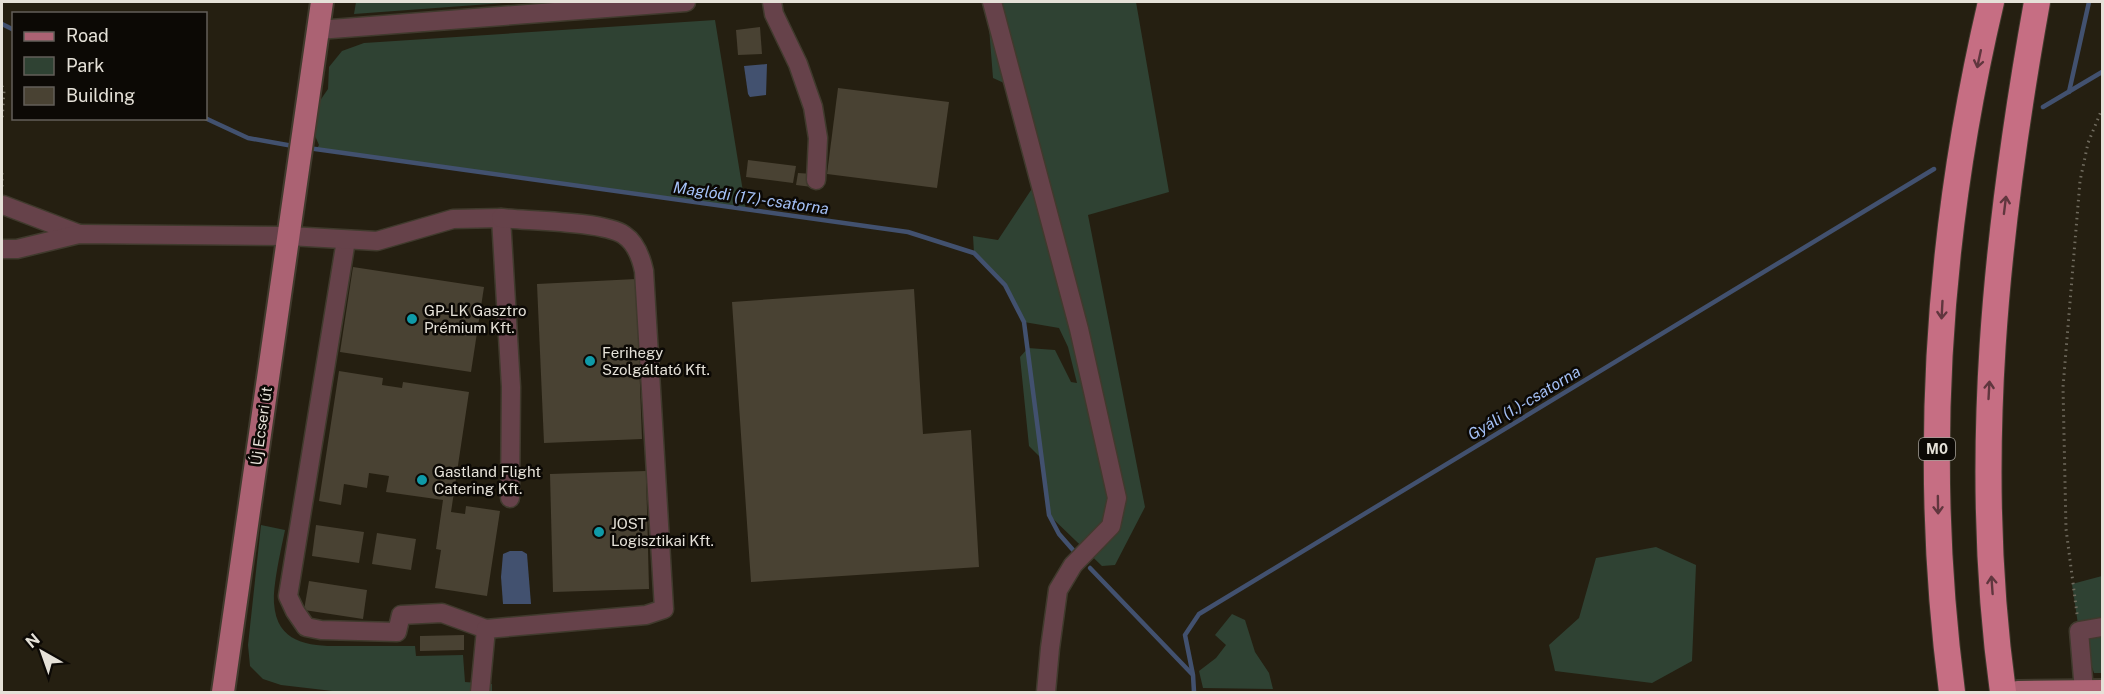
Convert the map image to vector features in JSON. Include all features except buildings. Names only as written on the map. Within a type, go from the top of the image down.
[{"type":"highway","name":"M0","points":[[1952,693],[1939,538],[1937,448],[1942,302],[1957,173],[1991,2]]},
{"type":"highway","points":[[2003,693],[1988,531],[1988,404],[1998,263],[2012,156],[2037,2]]},
{"type":"main road","points":[[318,30],[322,2]]},
{"type":"main road","name":"Új Ecseri út","points":[[224,693],[318,30]]},
{"type":"main road","points":[[2018,693],[2093,691]]},
{"type":"lane","points":[[318,30],[686,2]]},
{"type":"lane","points":[[772,2],[774,14],[798,64],[813,107],[818,138],[816,180]]},
{"type":"lane","points":[[992,2],[1079,329],[1117,498],[1111,526],[1074,565],[1058,590],[1046,693]]},
{"type":"lane","points":[[3,205],[79,234]]},
{"type":"lane","points":[[2,249],[17,249],[79,234],[289,236],[377,241],[453,219],[501,218],[599,226],[616,230],[627,237],[641,258],[644,271],[664,609],[645,615],[486,629],[442,613],[401,615],[397,632],[321,630],[306,627],[288,596],[345,240]]},
{"type":"lane","points":[[501,218],[511,387],[510,498]]},
{"type":"lane","points":[[2093,691],[2079,631],[2103,627]]},
{"type":"lane","points":[[480,693],[486,629]]},
{"type":"path","points":[[2,86],[4,91],[2,121]]},
{"type":"path","points":[[2079,631],[2066,529],[2063,387],[2080,181],[2088,143],[2103,109]]},
{"type":"green space","points":[[356,2],[517,2],[354,14]]},
{"type":"green space","points":[[987,2],[1136,2],[1169,192],[1088,215],[1145,507],[1115,565],[1102,566],[1049,515],[1042,459],[1029,446],[1020,357],[1028,348],[1055,350],[1071,382],[1077,383],[1068,347],[1059,328],[1024,322],[1005,285],[974,253],[973,236],[998,240],[1039,178],[1015,88],[993,78]]},
{"type":"green space","points":[[715,20],[746,210],[316,150],[319,145],[312,129],[317,105],[328,89],[329,67],[342,51],[364,43]]},
{"type":"green space","points":[[261,525],[285,530],[276,577],[274,603],[277,618],[283,630],[292,637],[302,642],[328,646],[415,646],[416,656],[463,655],[465,682],[492,684],[492,692],[341,692],[281,685],[263,679],[250,666],[248,645]]},
{"type":"green space","points":[[1656,547],[1696,565],[1692,661],[1652,683],[1555,671],[1549,645],[1579,618],[1596,558]]},
{"type":"green space","points":[[2102,576],[2102,673],[2094,673],[2079,631],[2072,584]]},
{"type":"green space","points":[[1232,614],[1245,620],[1255,652],[1269,673],[1273,689],[1203,688],[1199,671],[1216,658],[1226,645],[1215,635]]},
{"type":"water","points":[[767,64],[766,95],[750,97],[744,66]]},
{"type":"water","points":[[510,551],[522,551],[527,554],[531,604],[503,604],[501,577],[503,554]]},
{"type":"waterway","points":[[2069,92],[2089,2]]},
{"type":"waterway","name":"Maglódi (17.)-csatorna","points":[[2,24],[12,29]]},
{"type":"waterway","name":"Gyáli (1.)-csatorna","points":[[2043,107],[2102,72]]},
{"type":"waterway","name":"Maglódi (17.)-csatorna","points":[[207,119],[248,138],[293,146]]},
{"type":"waterway","name":"Maglódi (17.)-csatorna","points":[[308,148],[908,232],[974,253],[1005,285],[1024,322],[1049,515],[1059,534],[1073,550]]},
{"type":"waterway","name":"Gyáli (1.)-csatorna","points":[[1194,692],[1185,635],[1199,614],[1934,169]]},
{"type":"waterway","name":"Maglódi (17.)-csatorna","points":[[1090,568],[1192,674]]},
{"type":"place","name":"GP-LK Gasztro Prémium Kft.","points":[[412,319]]},
{"type":"place","name":"Ferihegy Szolgáltató Kft.","points":[[590,361]]},
{"type":"place","name":"Gastland Flight Catering Kft.","points":[[422,480]]},
{"type":"place","name":"JOST Logisztikai Kft.","points":[[599,532]]}]
